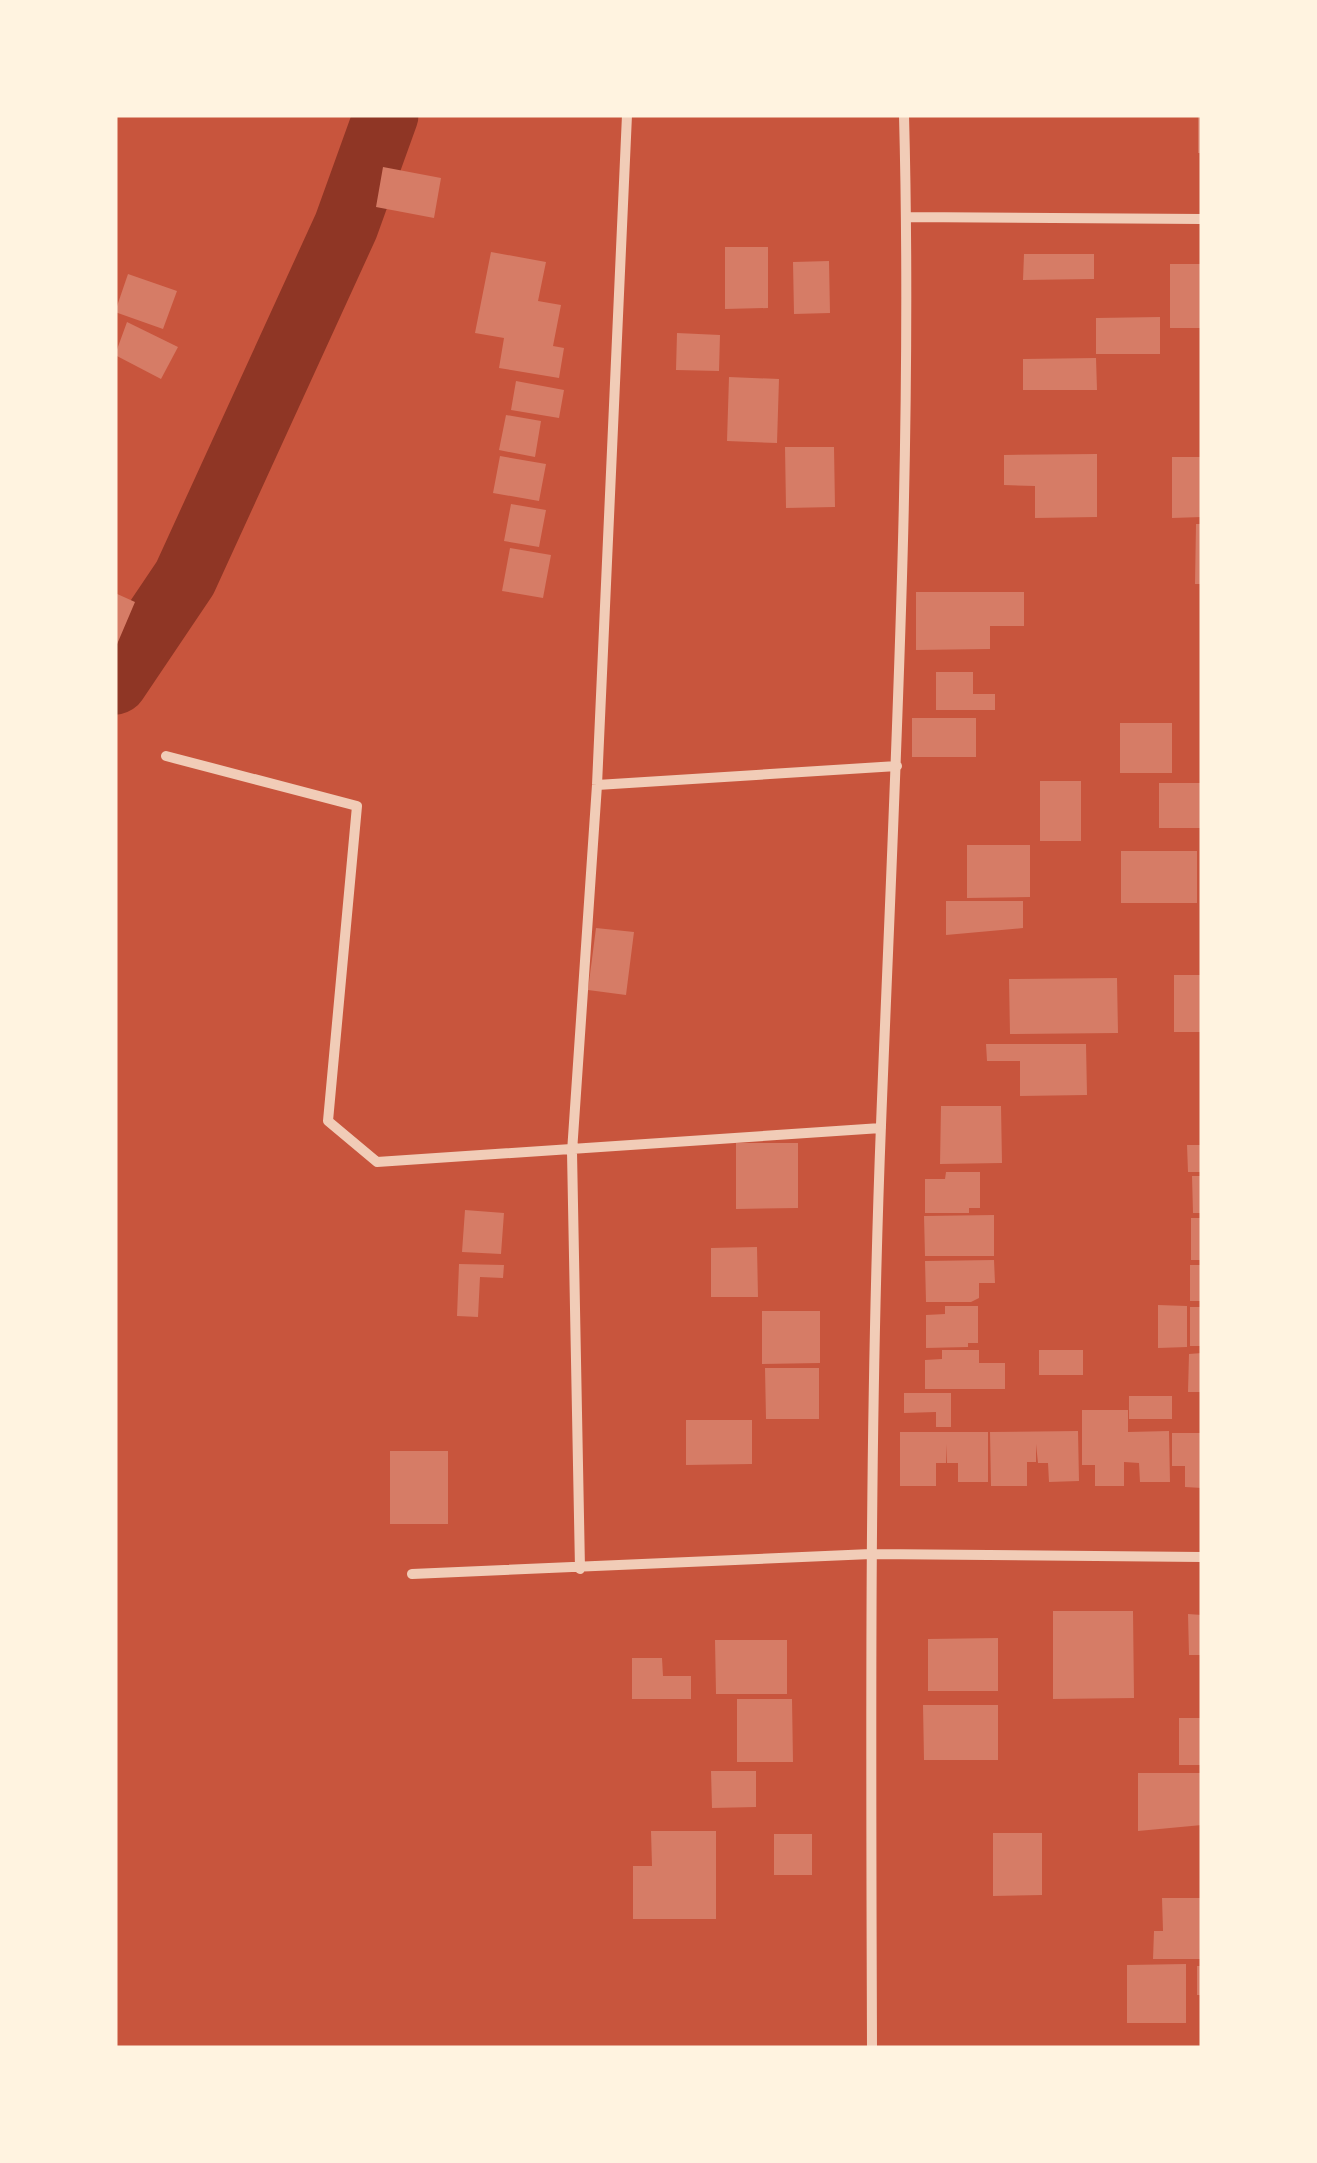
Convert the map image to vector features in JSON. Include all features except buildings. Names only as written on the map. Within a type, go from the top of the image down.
[{"type":"street","points":[[580,1568],[572,1152],[582,960],[597,785],[628,115]]},
{"type":"street","points":[[872,2048],[871,1554],[881,1128],[898,766],[907,217],[904,115]]},
{"type":"street","points":[[907,217],[1202,219]]},
{"type":"street","points":[[166,756],[357,806],[328,1121],[376,1162],[572,1152],[881,1128]]},
{"type":"street","points":[[597,785],[898,766]]},
{"type":"street","points":[[412,1574],[871,1554],[1202,1556]]},
{"type":"waterway","points":[[115,682],[185,578],[346,226],[386,115]]}]
